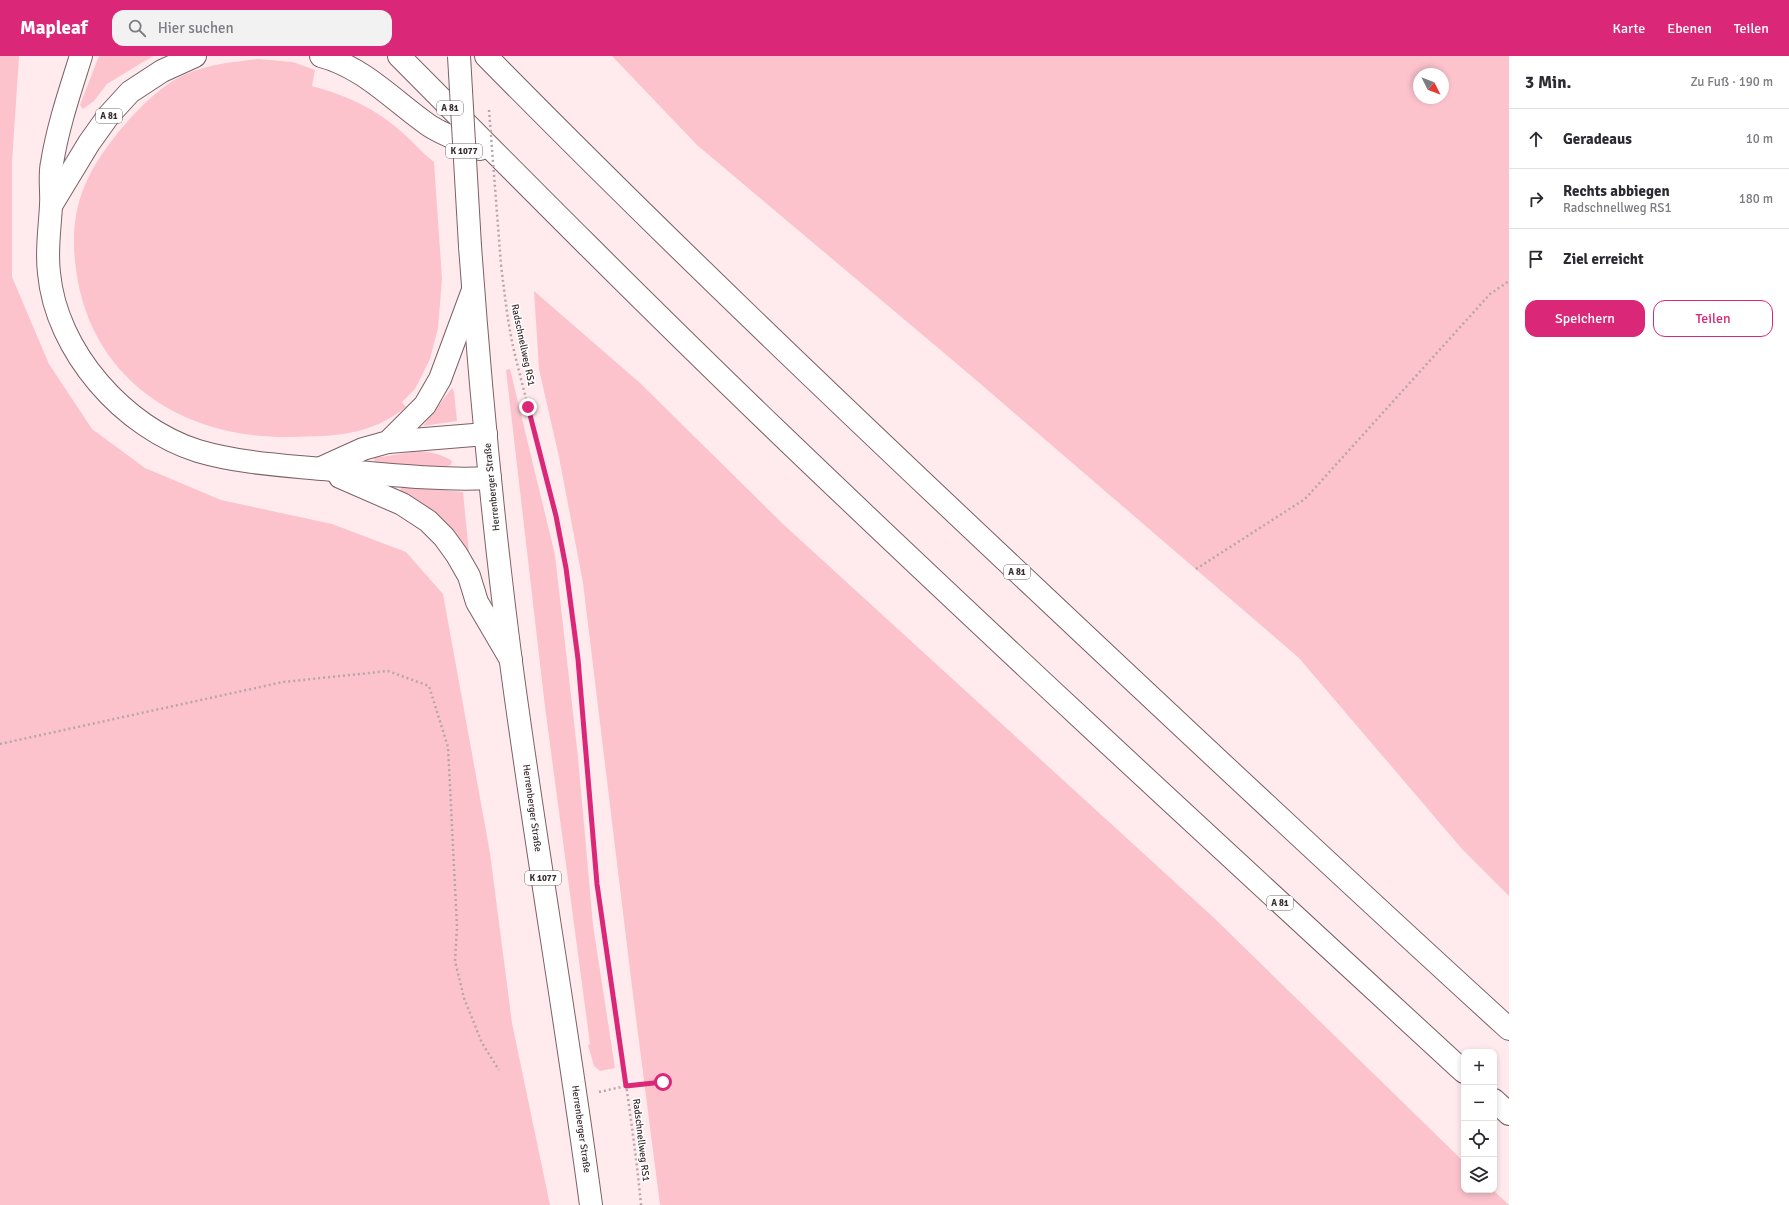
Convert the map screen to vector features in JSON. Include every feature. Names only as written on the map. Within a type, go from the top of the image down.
[{"type":"main road","points":[[81,56],[59,127],[53,158],[51,205],[47,243],[49,275],[57,311],[82,361],[96,381],[112,398],[130,414],[171,439],[197,450],[250,462],[440,479],[490,478]]},
{"type":"main road","name":"A 81","points":[[51,205],[89,143],[109,115],[130,92],[162,71],[195,56]]},
{"type":"main road","name":"A 81","points":[[322,56],[332,59],[361,74],[428,125],[501,159]]},
{"type":"main road","name":"A 81","points":[[399,56],[631,289],[795,448],[1232,859],[1461,1069]]},
{"type":"main road","name":"K 1077","points":[[459,56],[473,290],[486,434]]},
{"type":"main road","name":"A 81","points":[[486,56],[709,279],[845,410],[1212,755],[1509,1029]]},
{"type":"main road","points":[[388,442],[425,405],[440,379],[473,290]]},
{"type":"main road","points":[[321,468],[363,449],[388,442],[486,434]]},
{"type":"main road","name":"Herrenberger Straße","points":[[486,434],[511,660],[577,1096],[591,1205]]},
{"type":"main road","points":[[321,468],[402,504],[428,521],[444,537],[457,555],[468,576],[477,602],[511,660]]},
{"type":"main road","points":[[1497,1103],[1509,1114]]},
{"type":"path","name":"Radschnellweg RS1","points":[[488,106],[501,265],[515,358],[542,459],[566,568],[578,659],[597,884],[635,1142],[641,1205]]},
{"type":"path","points":[[1196,569],[1305,499],[1490,294],[1509,281]]},
{"type":"path","points":[[0,744],[283,682],[388,671],[429,686],[448,747],[457,927],[455,961],[464,998],[482,1043],[499,1070]]},
{"type":"path","points":[[626,1086],[663,1082]]},
{"type":"shaded area","points":[[0,56],[19,56],[12,163],[12,277],[49,364],[92,429],[145,468],[221,500],[332,524],[406,552],[443,594],[490,853],[512,1023],[550,1205],[0,1205]]},
{"type":"shaded area","points":[[99,56],[153,56],[107,84],[94,101],[83,109],[80,105]]},
{"type":"shaded area","points":[[612,56],[1509,56],[1509,896],[1462,849],[1299,658],[969,374],[697,145]]},
{"type":"shaded area","points":[[258,59],[293,62],[315,70],[312,86],[346,97],[377,113],[402,132],[434,162],[442,279],[438,328],[430,359],[415,389],[402,402],[406,407],[393,417],[365,429],[337,435],[322,436],[291,437],[253,435],[218,428],[184,416],[154,399],[127,377],[105,350],[89,319],[78,282],[74,240],[75,221],[79,203],[93,169],[117,134],[148,100],[176,79],[186,74],[213,66]]},
{"type":"shaded area","points":[[534,291],[640,383],[784,525],[1213,917],[1461,1159],[1461,1193],[1496,1193],[1509,1205],[660,1205],[583,583],[559,457],[539,369]]},
{"type":"shaded area","points":[[510,369],[555,555],[578,757],[593,925],[615,1068],[600,1071],[594,1066],[588,1045],[590,1044],[545,707],[506,370]]},
{"type":"shaded area","points":[[452,388],[454,392],[457,421],[423,426]]},
{"type":"shaded area","points":[[419,451],[440,455],[452,461],[451,465],[439,469],[375,465],[374,458]]},
{"type":"shaded area","points":[[405,486],[463,492],[469,553],[400,491],[401,488]]},
{"type":"route","points":[[528,407],[556,516],[566,568],[578,659],[597,884],[612,1000],[626,1086],[663,1082]]}]
